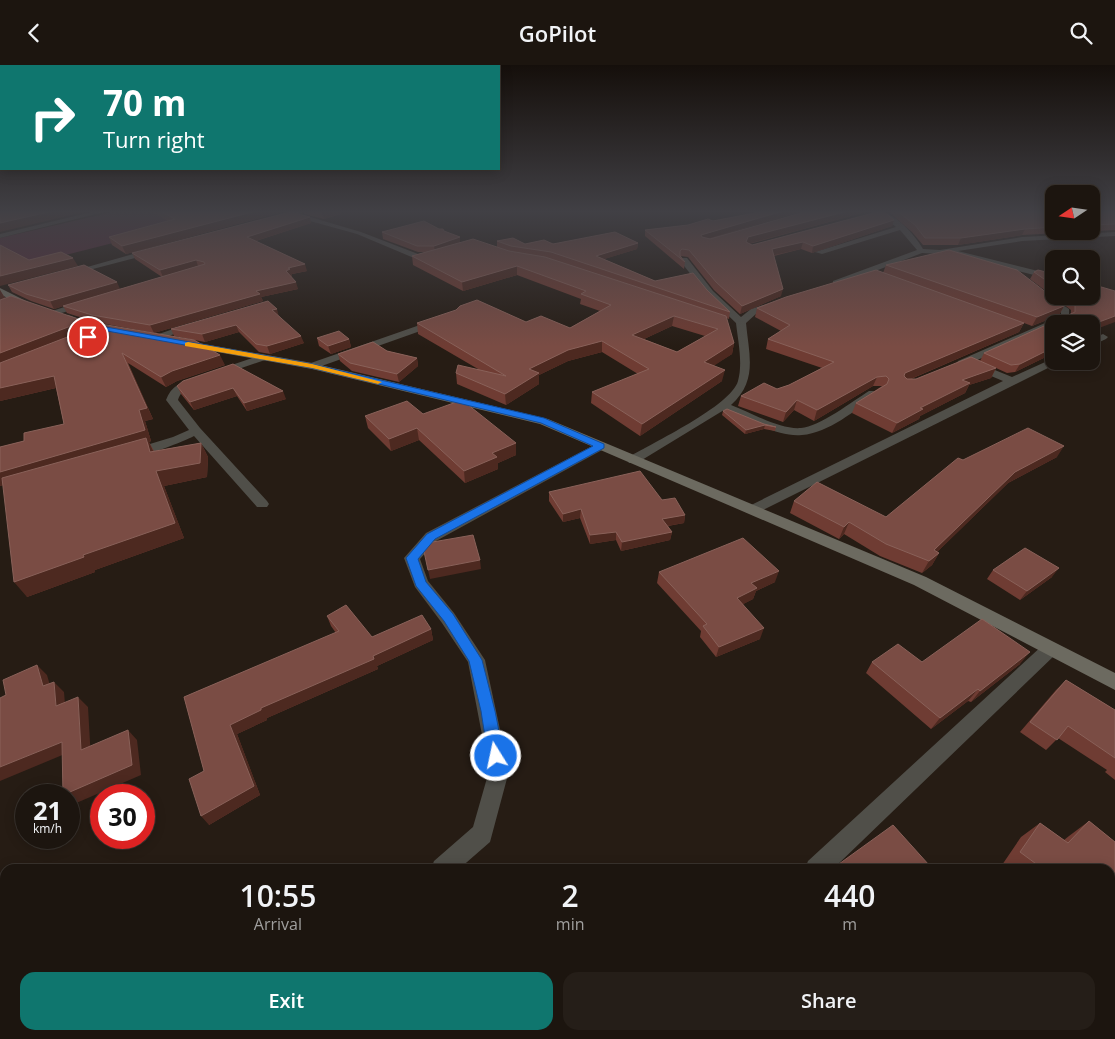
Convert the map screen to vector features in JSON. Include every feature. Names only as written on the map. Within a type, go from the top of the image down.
[{"type":"street","points":[[57,277],[133,256]]},
{"type":"street","points":[[830,285],[907,256]]},
{"type":"street","points":[[962,256],[1005,270],[1024,280]]},
{"type":"street","points":[[967,256],[1045,276]]},
{"type":"street","points":[[632,460],[724,406],[742,387],[745,364],[742,325],[700,282],[684,260]]},
{"type":"street","points":[[867,272],[885,279]]},
{"type":"street","points":[[949,368],[1027,330],[1066,317],[1066,311],[1038,290]]},
{"type":"street","points":[[4,291],[14,302],[124,333]]},
{"type":"street","points":[[742,325],[754,311],[788,300]]},
{"type":"street","points":[[51,313],[89,302]]},
{"type":"street","points":[[312,366],[445,319]]},
{"type":"street","points":[[723,321],[742,325]]},
{"type":"street","points":[[147,337],[200,324]]},
{"type":"street","points":[[88,337],[106,329]]},
{"type":"street","points":[[147,337],[312,366],[544,421],[920,581],[1115,682]]},
{"type":"street","points":[[261,358],[182,385],[173,394],[172,400],[196,431],[262,504]]},
{"type":"street","points":[[966,361],[1012,381]]},
{"type":"street","points":[[752,510],[1045,365]]},
{"type":"street","points":[[724,406],[790,431],[802,431],[814,429],[878,391]]},
{"type":"street","points":[[121,456],[178,440],[196,431]]},
{"type":"street","points":[[448,864],[482,834],[499,771],[476,660],[448,618],[421,583],[412,558],[431,537],[600,446]]},
{"type":"street","points":[[821,864],[1050,649]]},
{"type":"shaded area","points":[[13,256],[60,256],[30,264]]},
{"type":"building","points":[[0,256],[22,256],[29,260],[43,256],[73,258],[0,276]]},
{"type":"building","points":[[138,256],[289,256],[305,264],[288,268],[290,269],[286,271],[296,282],[256,291],[260,294],[150,325],[92,315],[63,306],[205,264],[196,260],[160,270]]},
{"type":"building","points":[[413,256],[545,257],[726,316],[734,343],[704,362],[725,370],[642,424],[592,392],[649,369],[602,341],[568,350],[529,369],[539,373],[505,394],[456,373],[458,365],[506,376],[417,323],[456,310],[460,306],[477,300],[526,322],[541,316],[570,328],[611,305],[581,294],[586,291],[517,266],[462,282]],"holes":[[[674,316],[718,329],[677,352],[632,335]]]},
{"type":"building","points":[[564,256],[597,256],[655,281],[693,273],[707,290],[730,312]]},
{"type":"building","points":[[694,256],[774,256],[783,289],[742,306],[716,282]]},
{"type":"building","points":[[922,256],[971,256],[1017,270],[1045,291],[1045,305],[1064,306],[1037,317],[886,265]]},
{"type":"building","points":[[84,265],[117,282],[50,301],[26,294],[8,285]]},
{"type":"building","points":[[876,270],[1024,323],[905,373],[904,376],[907,379],[916,379],[971,357],[996,368],[962,380],[970,383],[920,408],[923,409],[897,423],[856,403],[887,384],[889,379],[886,376],[877,377],[817,410],[797,400],[786,412],[741,396],[764,383],[777,389],[789,385],[834,362],[768,339],[790,325],[757,308],[786,297]]},
{"type":"building","points":[[1038,270],[1045,272],[1045,280],[1034,272]]},
{"type":"building","points":[[1100,287],[1115,291],[1115,316],[1100,322],[1100,315],[1068,315],[1075,312],[1075,305],[1100,305]]},
{"type":"building","points":[[11,296],[84,321],[0,353],[0,300]]},
{"type":"building","points":[[268,301],[277,309],[272,310],[301,336],[267,346],[256,344],[236,325],[202,334],[171,329]]},
{"type":"building","points":[[101,324],[194,340],[220,355],[172,371],[161,377],[122,353],[147,408],[139,410],[145,430],[0,472],[0,447],[24,441],[24,433],[64,424],[54,376],[0,388],[0,363]]},
{"type":"building","points":[[1045,326],[1045,352],[1020,364],[1011,365],[984,353]]},
{"type":"building","points":[[339,331],[349,339],[328,346],[317,338]]},
{"type":"building","points":[[373,342],[387,351],[417,358],[397,374],[350,363],[338,354]]},
{"type":"building","points":[[233,364],[283,391],[244,403],[233,388],[190,402],[177,386],[183,381]]},
{"type":"building","points":[[462,400],[516,443],[492,453],[497,457],[464,471],[417,428],[389,439],[365,416],[407,401],[423,414]]},
{"type":"building","points":[[727,409],[776,427],[765,425],[746,430],[723,411]]},
{"type":"building","points":[[1028,428],[1064,446],[1015,472],[934,550],[939,553],[929,561],[886,544],[849,522],[844,527],[794,501],[817,482],[886,517],[958,458],[963,460]]},
{"type":"building","points":[[146,438],[150,452],[201,443],[200,463],[156,471],[175,523],[83,555],[84,557],[14,582],[2,478]]},
{"type":"building","points":[[640,471],[662,500],[675,498],[685,515],[662,519],[672,532],[622,542],[616,532],[590,535],[581,509],[563,514],[549,492]]},
{"type":"building","points":[[473,535],[480,560],[428,570],[423,547],[427,543]]},
{"type":"building","points":[[743,538],[779,571],[751,583],[757,588],[737,598],[764,628],[719,647],[703,626],[707,624],[659,572]]},
{"type":"building","points":[[1025,548],[1059,568],[1027,591],[993,570]]},
{"type":"building","points":[[346,605],[372,637],[422,615],[431,629],[373,656],[374,659],[261,708],[261,710],[230,725],[254,786],[201,816],[189,779],[204,771],[184,697],[339,631],[327,616]]},
{"type":"building","points":[[982,619],[1030,652],[980,691],[978,689],[940,718],[872,662],[898,644],[922,662]]},
{"type":"building","points":[[37,665],[43,686],[54,682],[56,706],[78,697],[81,750],[128,730],[132,765],[80,788],[80,784],[63,784],[62,742],[0,767],[0,698],[6,695],[3,680]]},
{"type":"building","points":[[1066,680],[1115,710],[1115,758],[1068,726],[1057,740],[1030,722]]},
{"type":"building","points":[[1089,821],[1115,842],[1115,864],[1036,864],[1020,852],[1040,823],[1068,843]]},
{"type":"building","points":[[893,825],[928,864],[839,864]]},
{"type":"slow traffic","points":[[188,344],[312,366],[378,382]]},
{"type":"route","points":[[88,337],[106,329],[312,366],[544,421],[600,446],[431,537],[412,558],[421,583],[448,618],[476,660],[496,756]]}]
